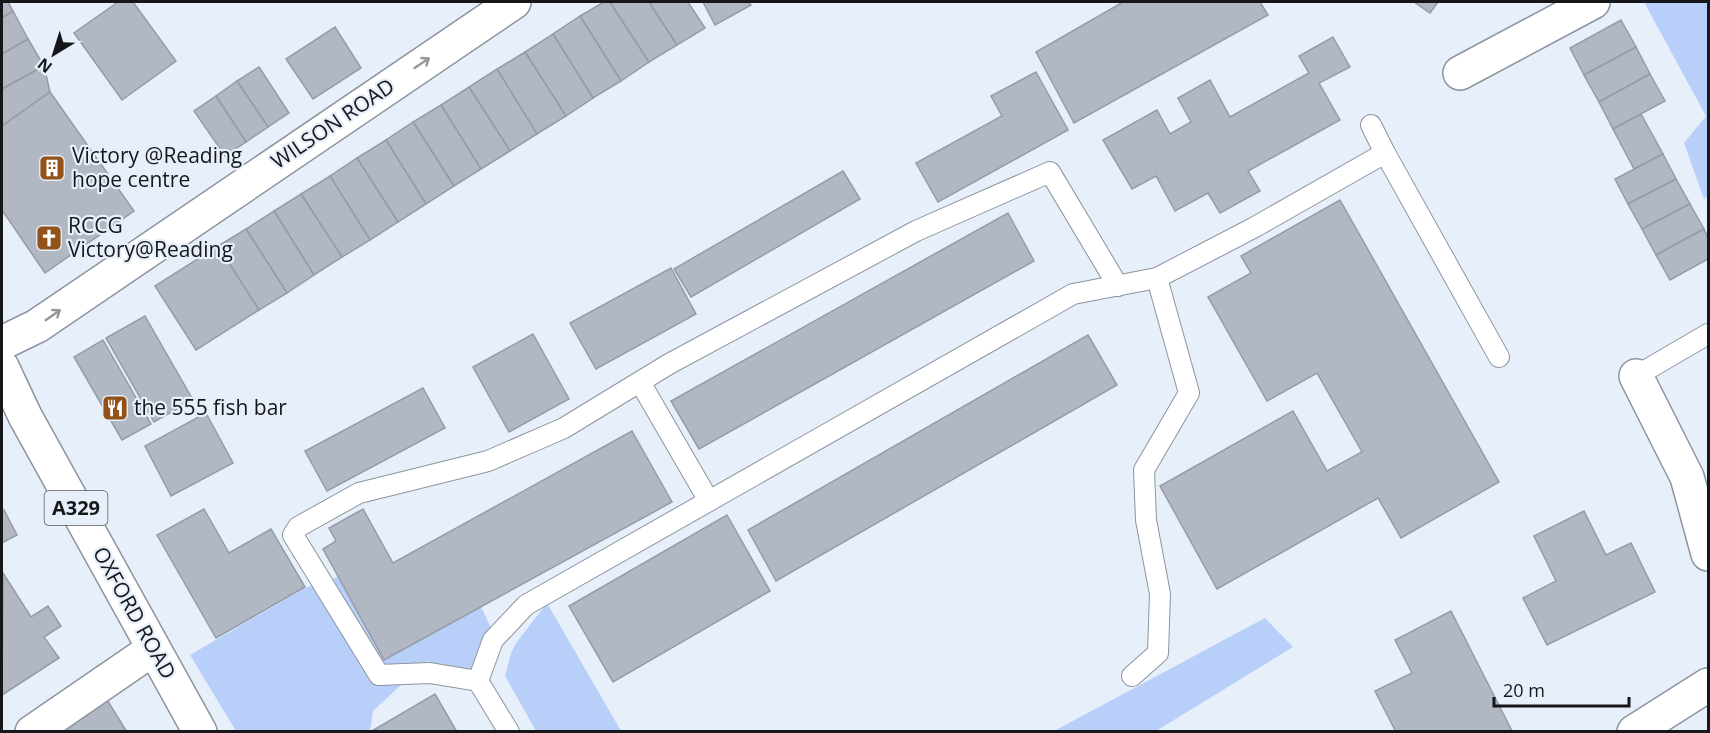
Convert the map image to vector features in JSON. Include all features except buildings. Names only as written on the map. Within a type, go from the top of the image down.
[{"type":"street","name":"WILSON ROAD","points":[[2,343],[37,326],[514,2]]},
{"type":"street","points":[[1460,72],[1593,2]]},
{"type":"street","name":"OXFORD ROAD","points":[[2,367],[30,424],[200,732]]},
{"type":"street","points":[[1636,376],[1687,477],[1708,554]]},
{"type":"street","points":[[32,732],[153,649]]},
{"type":"street","points":[[1634,732],[1708,685]]},
{"type":"lane","points":[[1371,125],[1499,357]]},
{"type":"lane","points":[[478,681],[493,640],[526,604],[1073,294],[1157,278],[1255,227],[1385,153]]},
{"type":"lane","points":[[509,732],[478,681],[430,673],[379,675],[293,535],[298,527],[359,494],[488,460],[564,428],[669,364],[916,231],[1050,172],[1118,286]]},
{"type":"lane","points":[[1132,676],[1158,653],[1160,594],[1146,520],[1144,470],[1190,393],[1157,278]]},
{"type":"lane","points":[[1636,376],[1708,334]]},
{"type":"lane","points":[[640,382],[709,501]]},
{"type":"shaded area","points":[[1644,2],[1708,2],[1708,196],[1704,199],[1684,143],[1706,116]]},
{"type":"shaded area","points":[[338,577],[385,660],[481,607],[501,648],[469,689],[427,661],[373,711],[370,732],[236,731],[190,655],[305,588]]},
{"type":"shaded area","points":[[547,603],[621,731],[536,731],[505,676],[516,643]]},
{"type":"shaded area","points":[[1265,618],[1293,647],[1156,731],[1054,731]]},
{"type":"place","name":"Victory @Reading hope centre","points":[[52,168]]},
{"type":"place","name":"RCCG Victory@Reading","points":[[49,238]]},
{"type":"place","name":"the 555 fish bar","points":[[115,408]]}]
